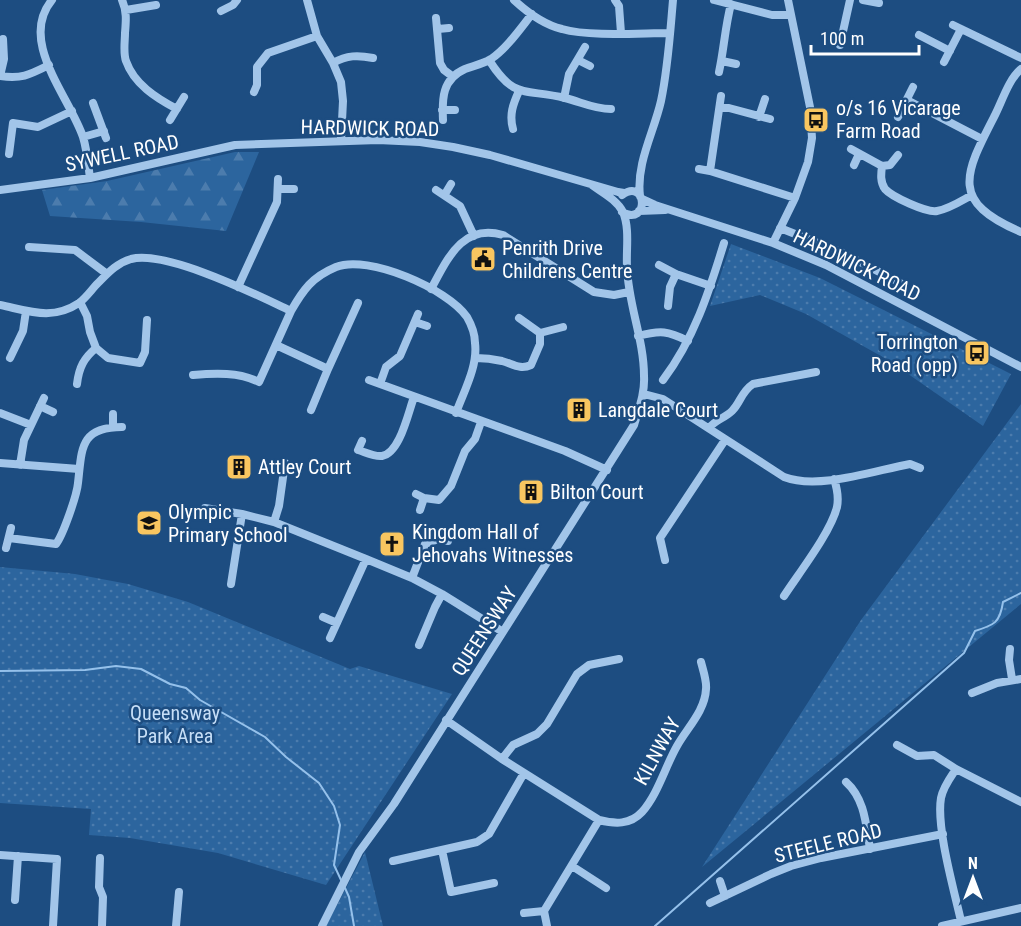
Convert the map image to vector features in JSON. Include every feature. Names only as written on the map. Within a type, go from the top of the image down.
[{"type":"street","points":[[52,0],[44,9],[40,24],[41,46],[83,138],[90,178]]},
{"type":"street","points":[[122,0],[126,10],[125,59],[134,76],[146,89],[177,109]]},
{"type":"street","points":[[221,11],[233,5],[237,0]]},
{"type":"street","points":[[307,0],[317,36],[341,82],[341,141]]},
{"type":"street","points":[[514,0],[546,23],[574,32],[670,33]]},
{"type":"street","points":[[615,0],[619,6],[621,33]]},
{"type":"street","points":[[641,167],[620,198],[621,208],[629,215],[637,213],[642,205],[639,187],[641,167],[660,104],[673,0]]},
{"type":"street","points":[[714,0],[772,15],[790,15]]},
{"type":"street","points":[[773,243],[795,198],[812,138],[810,107],[788,0]]},
{"type":"street","points":[[840,45],[850,0]]},
{"type":"street","points":[[863,0],[879,3]]},
{"type":"street","points":[[126,10],[156,2],[154,16]]},
{"type":"street","points":[[719,72],[725,25],[731,4]]},
{"type":"street","points":[[443,120],[442,97],[452,76],[489,60],[500,52],[532,14]]},
{"type":"street","points":[[435,18],[440,63],[452,76]]},
{"type":"street","points":[[944,62],[957,27],[1021,58]]},
{"type":"street","points":[[438,29],[449,28]]},
{"type":"street","points":[[919,35],[950,51]]},
{"type":"street","points":[[254,92],[257,85],[257,67],[268,53],[317,36]]},
{"type":"street","points":[[3,39],[4,59],[0,76],[15,78],[26,76],[49,65]]},
{"type":"street","points":[[564,98],[569,74],[585,47]]},
{"type":"street","points":[[333,63],[344,57],[359,55],[373,58]]},
{"type":"street","points":[[489,60],[507,84],[519,91],[564,98],[598,109],[611,109]]},
{"type":"street","points":[[578,60],[590,66]]},
{"type":"street","points":[[722,61],[736,64]]},
{"type":"street","points":[[1021,69],[1012,80],[982,139],[970,168],[969,185],[972,195],[986,214],[1021,232]]},
{"type":"street","points":[[898,117],[913,87]]},
{"type":"street","points":[[513,129],[510,120],[512,106],[519,91]]},
{"type":"street","points":[[710,171],[721,96]]},
{"type":"street","points":[[170,120],[184,97]]},
{"type":"street","points":[[759,117],[765,99]]},
{"type":"street","points":[[907,100],[982,139]]},
{"type":"street","points":[[83,138],[105,135],[93,103]]},
{"type":"street","points":[[721,108],[770,119]]},
{"type":"street","points":[[442,110],[455,110]]},
{"type":"street","points":[[9,154],[14,123],[38,127],[72,111]]},
{"type":"street","name":"HARDWICK ROAD","points":[[250,144],[341,141],[420,142],[490,155],[592,185],[626,192]]},
{"type":"street","name":"SYWELL ROAD","points":[[0,190],[90,178],[217,149],[250,144]]},
{"type":"street","points":[[851,149],[882,166],[890,165],[898,155]]},
{"type":"street","points":[[854,165],[859,154]]},
{"type":"street","points":[[882,166],[884,188],[890,194],[928,211],[941,210],[972,195]]},
{"type":"street","points":[[699,169],[795,198]]},
{"type":"street","points":[[238,287],[277,202],[278,179]]},
{"type":"street","points":[[451,184],[440,192],[460,206],[474,236]]},
{"type":"street","name":"HARDWICK ROAD","points":[[592,185],[621,208]]},
{"type":"street","points":[[278,189],[294,189]]},
{"type":"street","points":[[626,192],[635,192],[641,197]]},
{"type":"street","name":"HARDWICK ROAD","points":[[641,197],[671,210],[773,243],[826,265],[1021,367]]},
{"type":"street","name":"QUEENSWAY","points":[[322,926],[358,852],[394,804],[634,425],[644,394],[644,366],[629,292],[627,237],[621,208]]},
{"type":"street","name":"HARDWICK ROAD","points":[[637,213],[671,210]]},
{"type":"street","name":"QUEENSWAY","points":[[627,237],[637,213]]},
{"type":"street","points":[[780,228],[843,253],[898,285]]},
{"type":"street","points":[[431,290],[459,244],[484,233],[503,235],[594,292],[614,295],[629,292]]},
{"type":"street","points":[[663,380],[678,360],[688,340],[711,286],[724,243]]},
{"type":"street","points":[[30,247],[75,250],[107,274]]},
{"type":"street","points":[[0,305],[43,315],[60,312],[80,302],[117,266],[133,259],[151,260],[195,270],[291,311]]},
{"type":"street","points":[[659,265],[676,274],[711,286]]},
{"type":"street","points":[[193,375],[208,373],[241,376],[259,382],[304,288],[338,266],[378,267],[404,274],[450,302],[467,318],[474,334],[476,358],[456,413]]},
{"type":"street","points":[[668,306],[670,287],[676,274]]},
{"type":"street","points":[[873,288],[880,274]]},
{"type":"street","points":[[80,302],[87,316],[96,348],[108,358],[140,363],[144,352],[147,320]]},
{"type":"street","points":[[311,410],[358,303]]},
{"type":"street","points":[[10,358],[23,331],[26,310]]},
{"type":"street","points":[[380,384],[386,367],[400,356],[416,318],[427,326]]},
{"type":"street","points":[[519,318],[540,333]]},
{"type":"street","points":[[540,333],[563,327]]},
{"type":"street","points":[[638,336],[663,331],[688,340]]},
{"type":"street","points":[[476,358],[502,361],[525,368],[535,360],[540,333]]},
{"type":"street","points":[[276,345],[328,369]]},
{"type":"street","points":[[77,384],[79,371],[86,356],[96,348]]},
{"type":"street","points":[[709,428],[732,411],[745,390],[753,384],[816,372]]},
{"type":"street","points":[[369,380],[565,451],[607,470]]},
{"type":"street","points":[[644,394],[663,399],[784,477],[795,481],[810,483],[910,464],[920,468]]},
{"type":"street","points":[[362,441],[358,450],[380,456],[389,453],[398,443],[414,397]]},
{"type":"street","points":[[20,465],[21,450],[42,402],[53,412]]},
{"type":"street","points":[[0,413],[31,425]]},
{"type":"street","points":[[9,538],[59,548],[77,488],[82,448],[91,435],[101,428],[117,427],[113,414]]},
{"type":"street","points":[[416,494],[424,498],[439,500],[445,495],[465,451],[475,439],[482,422]]},
{"type":"street","points":[[665,560],[660,538],[725,440]]},
{"type":"street","points":[[0,463],[79,469]]},
{"type":"street","points":[[274,522],[279,506],[285,464]]},
{"type":"street","points":[[784,596],[833,520],[837,504],[834,479]]},
{"type":"street","points":[[420,510],[424,498]]},
{"type":"street","points":[[205,508],[274,522],[412,578],[503,632]]},
{"type":"street","points":[[231,584],[242,514]]},
{"type":"street","points":[[6,548],[11,528]]},
{"type":"street","points":[[412,578],[425,544],[438,538],[448,541]]},
{"type":"street","points":[[330,638],[366,559]]},
{"type":"street","points":[[419,645],[442,594]]},
{"type":"street","points":[[323,618],[337,623]]},
{"type":"street","points":[[972,693],[997,683],[1017,679],[1009,660],[1010,649]]},
{"type":"street","points":[[502,759],[513,745],[537,734],[547,724],[577,674],[589,665],[619,659]]},
{"type":"street","name":"KILNWAY","points":[[446,720],[502,759],[599,820],[615,824],[628,822],[642,812],[665,774],[676,748],[702,707],[706,688],[701,662]]},
{"type":"street","points":[[897,745],[917,756],[934,755],[956,769],[1021,802]]},
{"type":"street","points":[[956,769],[941,796],[943,834],[961,921]]},
{"type":"street","points":[[393,861],[477,842],[489,834],[524,773]]},
{"type":"street","points":[[846,782],[856,791],[861,802],[870,849]]},
{"type":"street","points":[[547,926],[544,910],[599,820]]},
{"type":"street","name":"STEELE ROAD","points":[[710,903],[791,866],[943,834]]},
{"type":"street","points":[[442,850],[451,892],[494,883]]},
{"type":"street","points":[[0,855],[57,859],[53,926]]},
{"type":"street","points":[[15,900],[18,856]]},
{"type":"street","points":[[100,858],[99,886],[104,897],[102,926]]},
{"type":"street","points":[[572,866],[606,888]]},
{"type":"street","points":[[720,881],[725,896]]},
{"type":"street","points":[[176,926],[179,892]]},
{"type":"street","points":[[942,926],[1021,908]]},
{"type":"street","points":[[524,913],[544,910]]},
{"type":"green space","points":[[235,152],[259,152],[226,231],[50,216],[42,190],[107,181]]},
{"type":"green space","points":[[731,244],[820,278],[1011,374],[983,426],[888,360],[806,314],[760,295],[710,306]]},
{"type":"green space","points":[[1021,404],[1021,604],[702,867],[861,620]]},
{"type":"green space","name":"Queensway Park Area","points":[[0,567],[75,574],[128,584],[188,602],[350,669],[359,666],[452,694],[326,885],[218,853],[130,838],[89,835],[91,809],[0,803]]},
{"type":"green space","points":[[365,852],[383,926],[326,926]]},
{"type":"waterway","points":[[655,926],[964,653],[975,631],[995,622],[1000,615],[1003,602],[1021,593]]},
{"type":"waterway","points":[[0,671],[85,670],[116,666],[141,669],[170,684],[186,688],[200,700],[265,737],[319,783],[334,806],[340,825],[334,865],[341,880]]},
{"type":"waterway","points":[[345,888],[349,897],[354,926]]},
{"type":"place","name":"o/s 16 Vicarage Farm Road","points":[[816,120]]},
{"type":"place","name":"Penrith Drive Childrens Centre","points":[[483,259]]},
{"type":"place","name":"Torrington Road (opp)","points":[[977,353]]},
{"type":"place","name":"Langdale Court","points":[[579,410]]},
{"type":"place","name":"Attley Court","points":[[239,467]]},
{"type":"place","name":"Bilton Court","points":[[531,492]]},
{"type":"place","name":"Olympic Primary School","points":[[149,523]]},
{"type":"place","name":"Kingdom Hall of Jehovahs Witnesses","points":[[392,544]]}]
